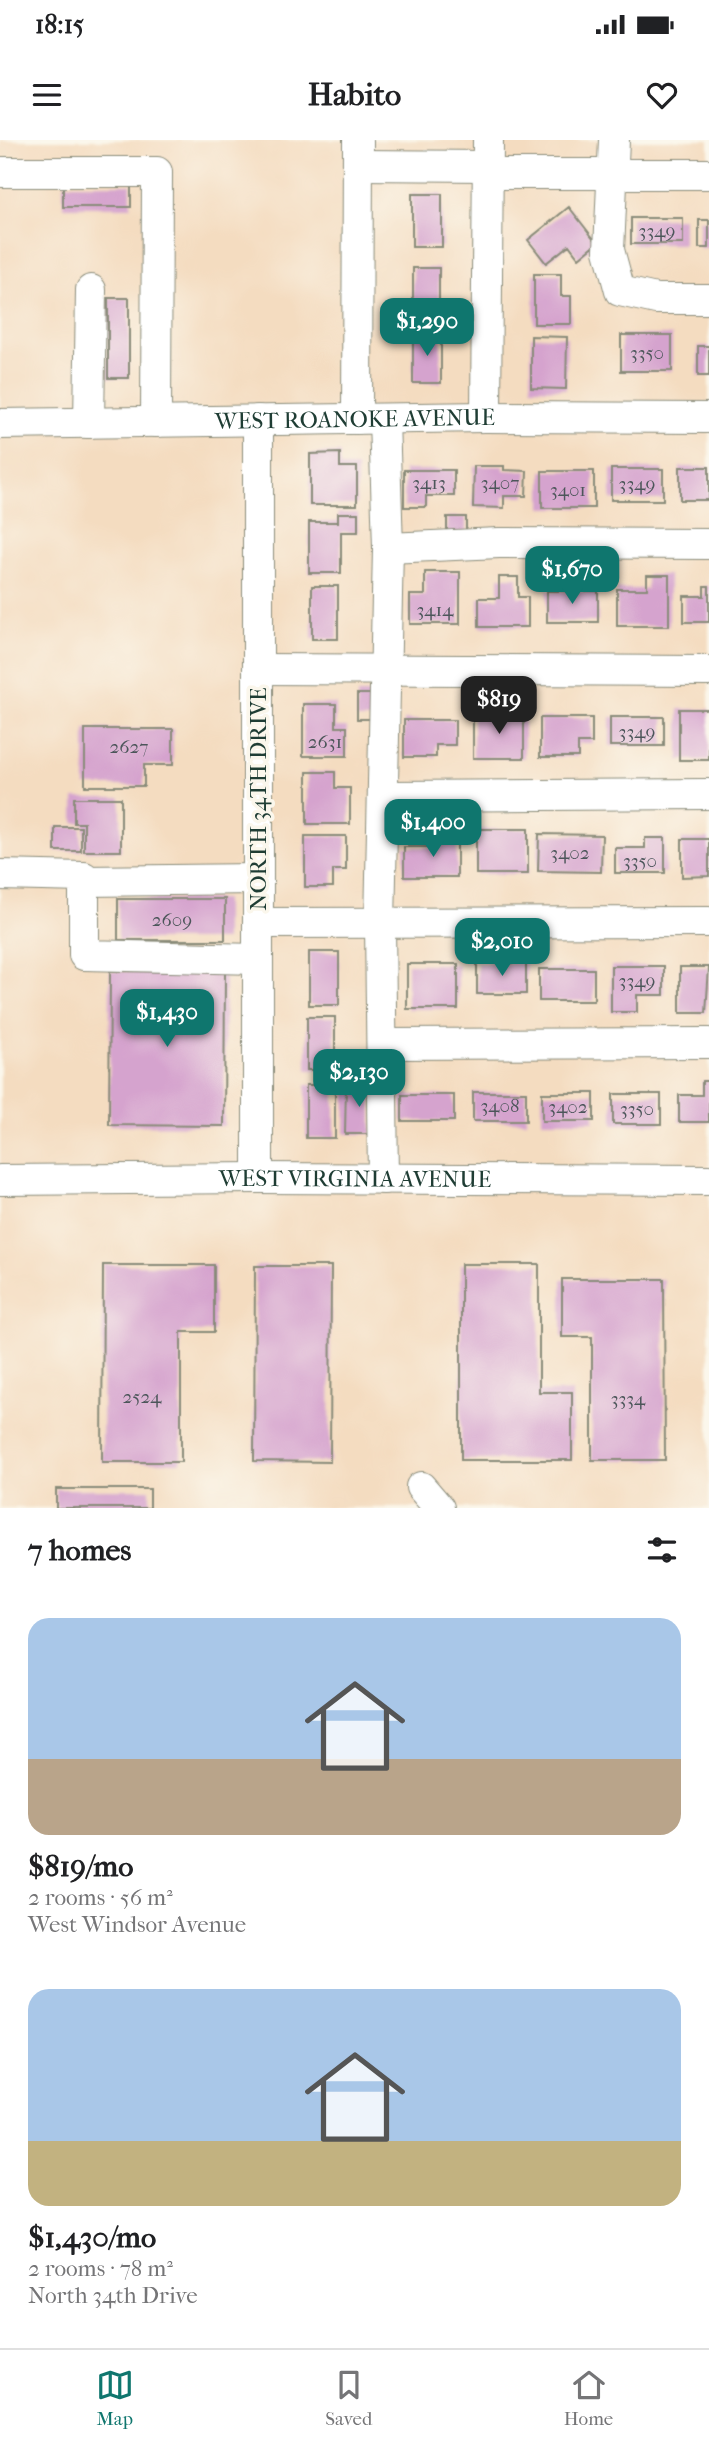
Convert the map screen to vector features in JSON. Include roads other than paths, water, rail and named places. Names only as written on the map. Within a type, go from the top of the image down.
[{"type":"street","points":[[614,140],[609,250],[620,291],[656,299],[709,299]]},
{"type":"street","points":[[383,1179],[380,924],[388,548],[371,419],[358,152],[488,160],[614,174],[709,174]]},
{"type":"street","points":[[486,417],[488,160]]},
{"type":"street","points":[[0,172],[158,172],[156,422]]},
{"type":"street","points":[[89,423],[91,290]]},
{"type":"street","name":"WEST ROANOKE AVENUE","points":[[0,424],[486,417],[709,418]]},
{"type":"street","name":"NORTH 34TH DRIVE","points":[[258,420],[258,1178]]},
{"type":"street","points":[[388,548],[499,543],[709,544]]},
{"type":"street","points":[[258,669],[709,671]]},
{"type":"street","points":[[384,796],[709,794]]},
{"type":"street","points":[[0,875],[84,877],[84,955],[258,959]]},
{"type":"street","points":[[84,881],[258,879]]},
{"type":"street","points":[[258,923],[709,922]]},
{"type":"street","points":[[383,1044],[709,1043]]},
{"type":"street","name":"WEST VIRGINIA AVENUE","points":[[0,1180],[709,1180]]}]
